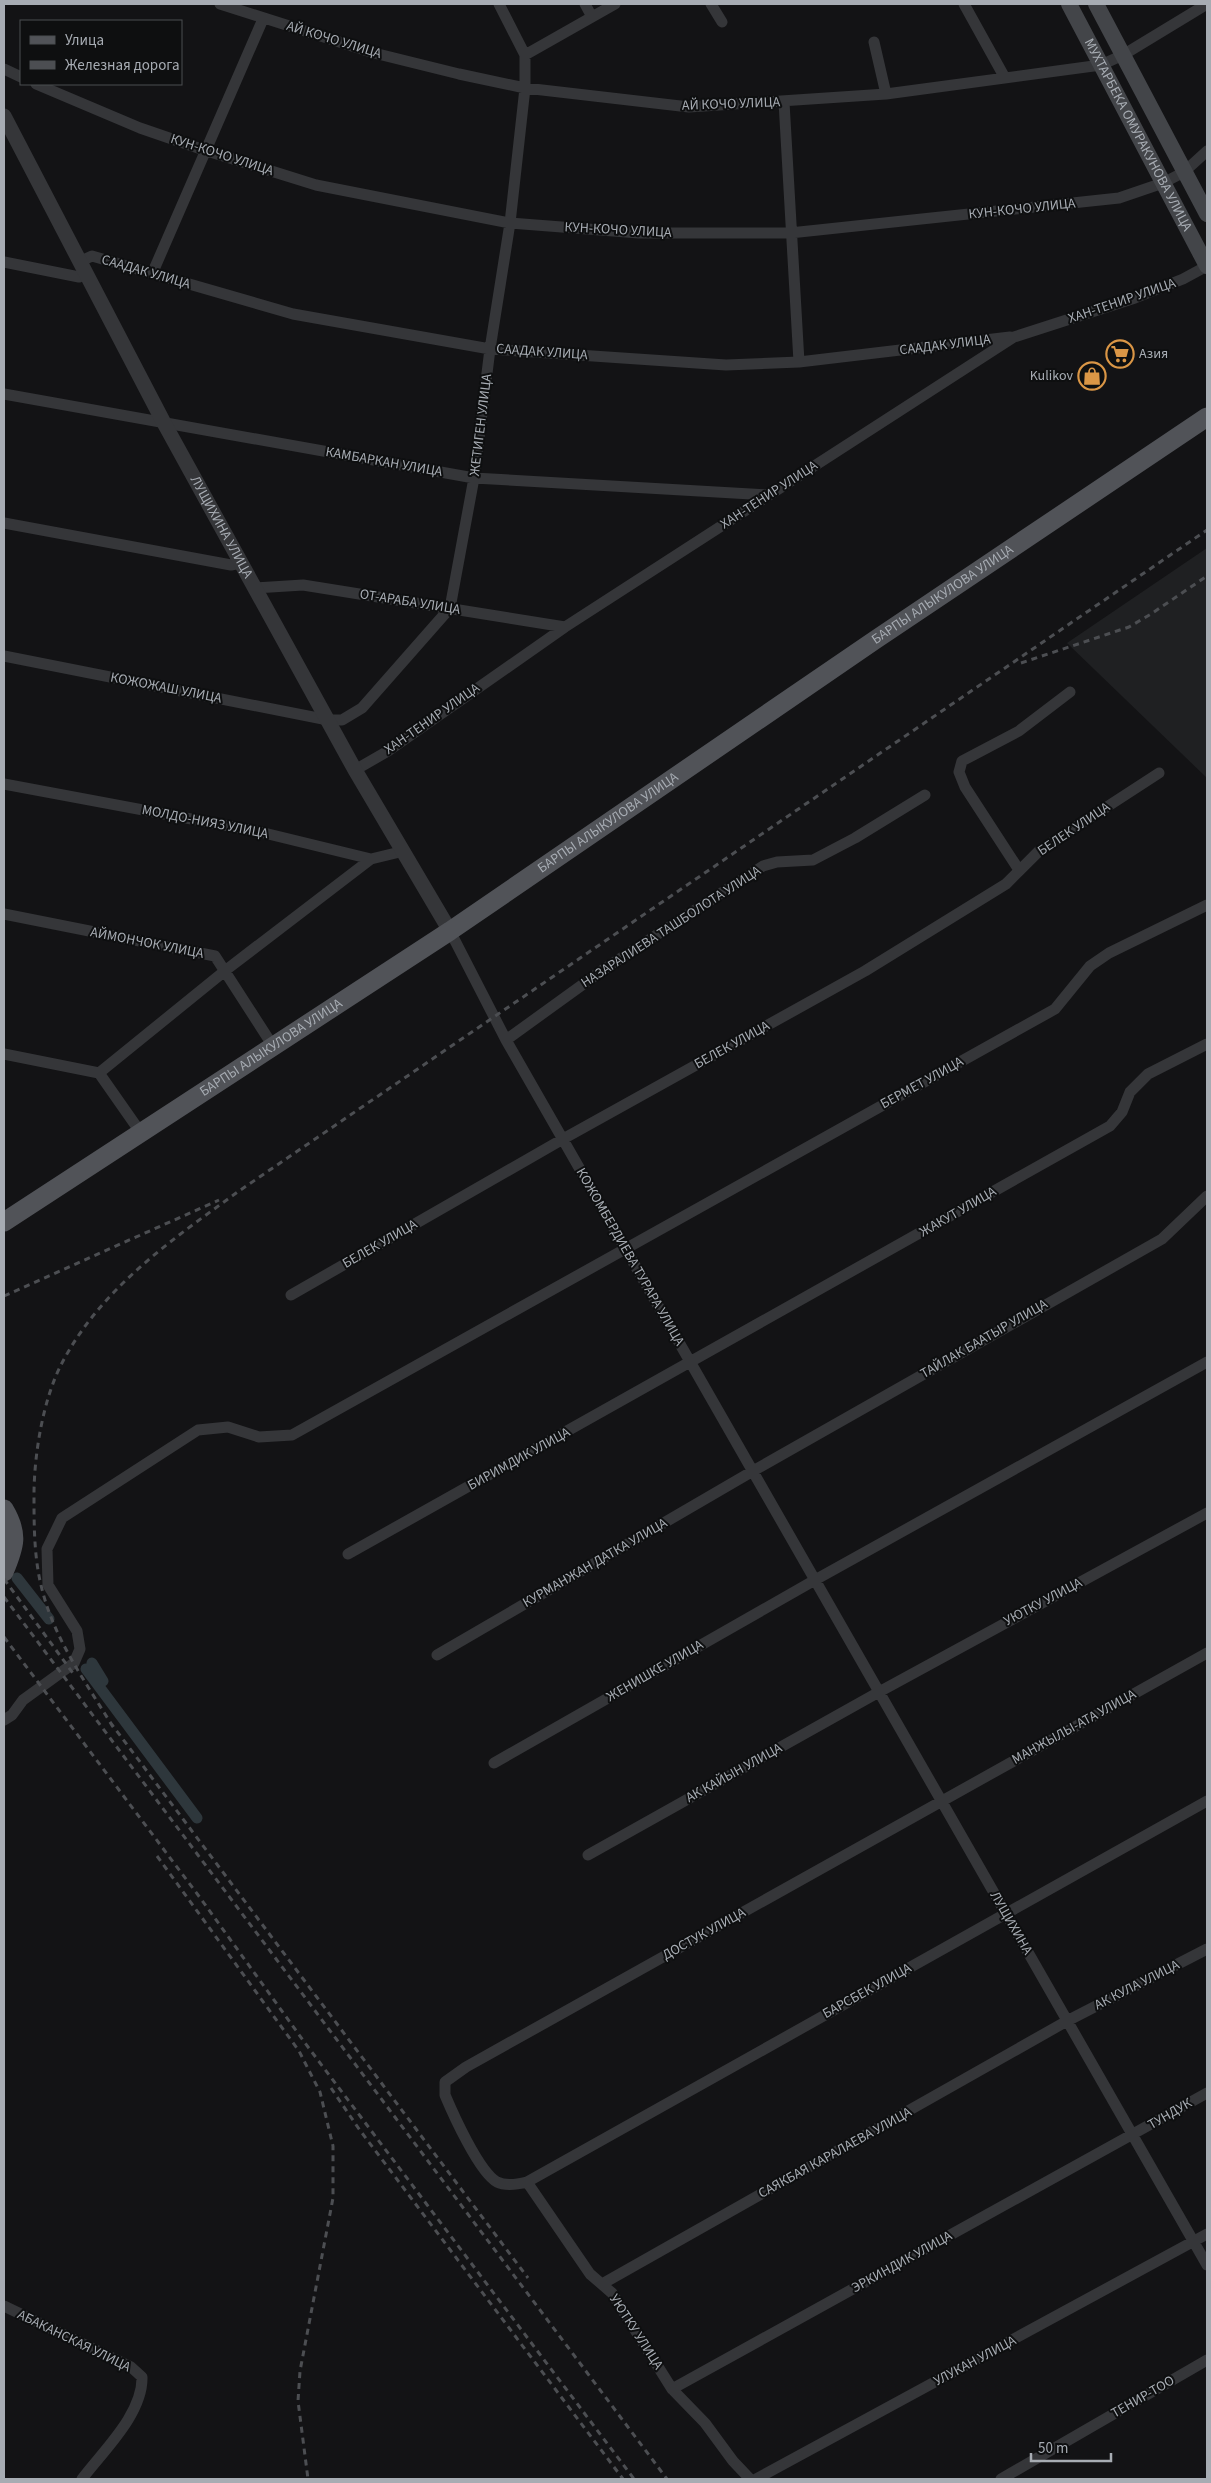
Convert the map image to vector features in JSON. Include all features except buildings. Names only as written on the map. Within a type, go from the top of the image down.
[{"type":"main road","name":"МУХТАРБЕКА ОМУРАКУНОВА УЛИЦА","points":[[1069,4],[1207,266]]},
{"type":"main road","name":"МУХТАРБЕКА ОМУРАКУНОВА УЛИЦА","points":[[1096,4],[1207,214]]},
{"type":"main road","name":"БАРПЫ АЛЫКУЛОВА УЛИЦА","points":[[4,1222],[450,931],[875,640],[1207,417]]},
{"type":"main road","points":[[4,1508],[15,1533],[12,1551],[4,1572]]},
{"type":"street","name":"АЙ КОЧО УЛИЦА","points":[[220,4],[374,53],[525,88],[689,107],[886,94],[1100,65],[1123,55],[1207,4]]},
{"type":"street","points":[[499,4],[525,55],[615,4]]},
{"type":"street","points":[[586,4],[592,17]]},
{"type":"street","points":[[711,4],[722,22]]},
{"type":"street","points":[[964,4],[1005,78]]},
{"type":"street","points":[[152,274],[204,150],[263,19]]},
{"type":"street","points":[[874,42],[886,94]]},
{"type":"street","name":"ЖЕТИГЕН УЛИЦА","points":[[450,608],[474,478],[490,349],[510,223],[525,88],[525,55]]},
{"type":"street","points":[[4,69],[20,77]]},
{"type":"street","name":"КУН-КОЧО УЛИЦА","points":[[38,85],[140,128],[204,150],[316,184],[510,223],[639,233],[790,233],[1119,198],[1163,183],[1184,172],[1207,151]]},
{"type":"street","points":[[784,102],[790,233],[799,362]]},
{"type":"street","name":"ЛУЩИХИНА УЛИЦА","points":[[4,116],[164,423],[355,770],[450,931]]},
{"type":"street","name":"СААДАК УЛИЦА","points":[[4,262],[79,277],[92,256],[293,314],[490,349],[726,365],[799,362],[1014,337]]},
{"type":"street","name":"ХАН-ТЕНИР УЛИЦА","points":[[355,770],[388,751],[565,627],[1014,337],[1135,298],[1182,279],[1207,266]]},
{"type":"street","name":"КАМБАРКАН УЛИЦА","points":[[4,394],[474,478],[769,495]]},
{"type":"street","points":[[4,523],[231,564],[242,563]]},
{"type":"street","name":"ОТ-АРАБА УЛИЦА","points":[[255,588],[303,585],[565,627]]},
{"type":"street","points":[[328,720],[342,720],[362,708],[450,608]]},
{"type":"street","name":"КОЖОЖАШ УЛИЦА","points":[[4,656],[328,720]]},
{"type":"street","points":[[1019,870],[965,787],[959,772],[962,761],[1019,730],[1070,692]]},
{"type":"street","name":"БЕЛЕК УЛИЦА","points":[[290,1295],[562,1139],[866,971],[1006,884],[1039,851],[1159,773]]},
{"type":"street","name":"МОЛДО-НИЯЗ УЛИЦА","points":[[4,784],[256,831],[371,859],[404,851]]},
{"type":"street","name":"НАЗАРАЛИЕВА ТАШБОЛОТА УЛИЦА","points":[[506,1040],[607,967],[763,866],[777,862],[813,860],[855,838],[926,795]]},
{"type":"street","points":[[99,1073],[226,970],[371,859]]},
{"type":"street","name":"БЕРМЕТ УЛИЦА","points":[[625,1248],[1055,1009],[1090,966],[1109,953],[1207,905]]},
{"type":"street","name":"АЙМОНЧОК УЛИЦА","points":[[4,914],[214,956],[226,970],[273,1046]]},
{"type":"street","name":"КОЖОМБЕРДИЕВА ТУРАРА УЛИЦА","points":[[450,931],[506,1040],[815,1580]]},
{"type":"street","name":"ЖАКУТ УЛИЦА","points":[[691,1363],[1110,1126],[1122,1112],[1130,1092],[1148,1074],[1207,1044]]},
{"type":"street","points":[[4,1054],[99,1073],[141,1133]]},
{"type":"street","name":"ТАЙЛАК БААТЫР УЛИЦА","points":[[753,1471],[1162,1239],[1207,1196]]},
{"type":"street","points":[[4,1720],[12,1715],[23,1700],[74,1663],[80,1649],[77,1631],[48,1585],[47,1549],[62,1518],[198,1430],[228,1427],[259,1437],[292,1436],[625,1248]]},
{"type":"street","name":"ЖЕНИШКЕ УЛИЦА","points":[[494,1763],[815,1580],[1207,1362]]},
{"type":"street","name":"БИРИМДИК УЛИЦА","points":[[348,1554],[691,1363]]},
{"type":"street","name":"КУРМАНЖАН ДАТКА УЛИЦА","points":[[437,1655],[753,1471]]},
{"type":"street","name":"УЮТКУ УЛИЦА","points":[[879,1692],[1207,1513]]},
{"type":"street","name":"ЛУЩИХИНА","points":[[815,1580],[1207,2266]]},
{"type":"street","name":"МАНЖЫЛЫ-АТА УЛИЦА","points":[[942,1801],[1207,1653]]},
{"type":"street","name":"АК КАЙЫН УЛИЦА","points":[[588,1855],[879,1692]]},
{"type":"street","name":"ДОСТУК УЛИЦА","points":[[527,2182],[518,2185],[497,2183],[485,2171],[444,2094],[444,2082],[466,2067],[942,1801]]},
{"type":"street","name":"БАРСБЕК УЛИЦА","points":[[527,2182],[1207,1801]]},
{"type":"street","name":"АК КУЛА УЛИЦА","points":[[1067,2021],[1207,1949]]},
{"type":"street","name":"САЯКБАЯ КАРАЛАЕВА УЛИЦА","points":[[602,2284],[1067,2021]]},
{"type":"street","name":"ТУНДУК","points":[[1132,2135],[1207,2093]]},
{"type":"street","name":"ЭРКИНДИК УЛИЦА","points":[[672,2389],[1132,2135]]},
{"type":"street","name":"УЮТКУ УЛИЦА","points":[[527,2182],[590,2274],[612,2292],[672,2389],[705,2423],[733,2461],[750,2479]]},
{"type":"street","name":"УЛУКАН УЛИЦА","points":[[756,2479],[1207,2234]]},
{"type":"street","name":"АБАКАНСКАЯ УЛИЦА","points":[[4,2306],[131,2367],[142,2377],[142,2390],[135,2409],[82,2479]]},
{"type":"street","name":"ТЕНИР-ТОО","points":[[1001,2479],[1207,2360]]},
{"type":"shaded area","points":[[1207,548],[1207,778],[1067,643]]},
{"type":"waterway","points":[[17,1578],[49,1619]]},
{"type":"waterway","points":[[92,1663],[103,1681]]},
{"type":"waterway","points":[[86,1669],[197,1818]]},
{"type":"railway","points":[[113,1727],[64,1646],[43,1593],[36,1557],[34,1532],[34,1479],[41,1428],[55,1377],[78,1336],[118,1288],[164,1247],[239,1191],[1207,530]]},
{"type":"railway","points":[[1021,663],[1129,627],[1207,576]]},
{"type":"railway","points":[[4,1296],[219,1200]]},
{"type":"railway","points":[[4,1579],[75,1676]]},
{"type":"railway","points":[[4,1597],[667,2479]]},
{"type":"railway","points":[[4,1637],[201,1899],[305,2043],[634,2479]]},
{"type":"railway","points":[[110,1722],[528,2278]]},
{"type":"railway","points":[[157,1856],[299,2051],[320,2092],[333,2146],[333,2198],[300,2371],[298,2401],[308,2479]]},
{"type":"railway","points":[[331,2088],[359,2129],[623,2479]]},
{"type":"place","name":"Азия","points":[[1120,354]]},
{"type":"place","name":"Kulikov","points":[[1092,376]]}]
